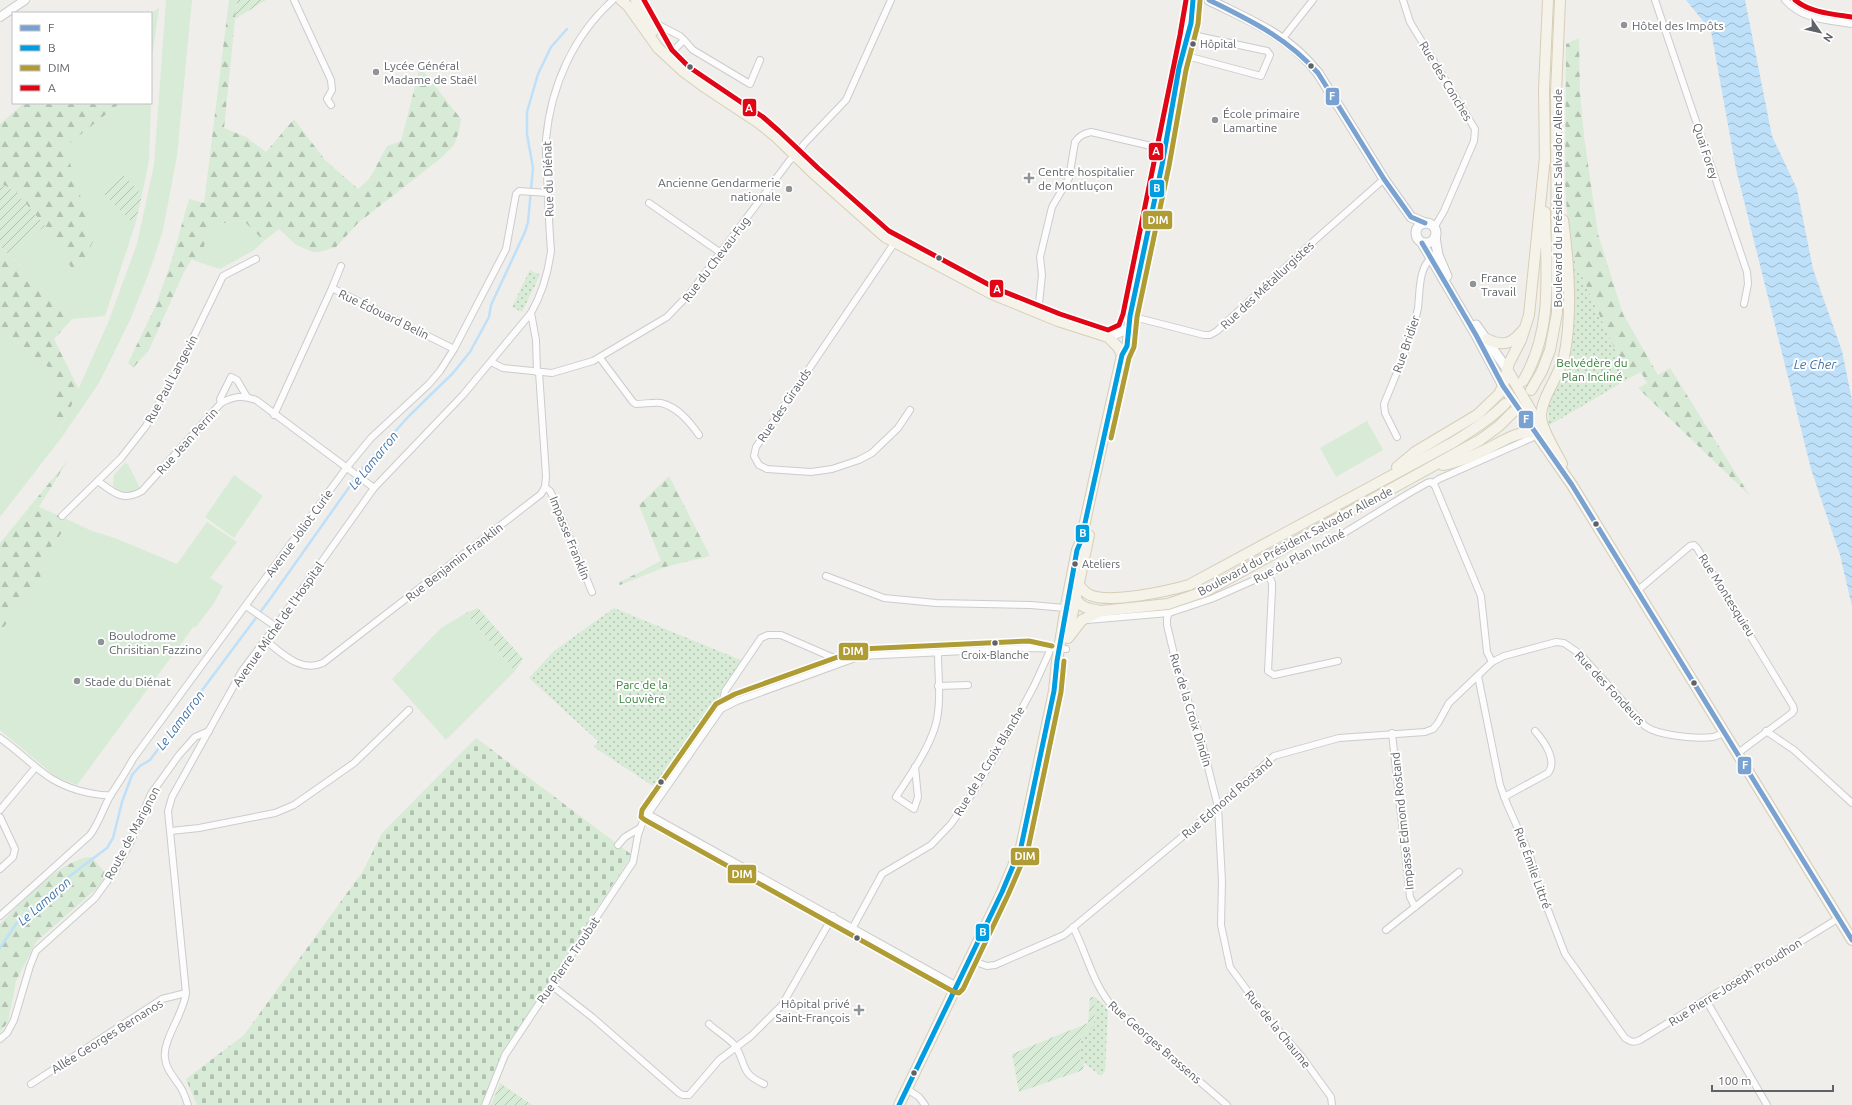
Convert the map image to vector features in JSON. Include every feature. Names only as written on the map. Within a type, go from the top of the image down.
[{"type":"main road","points":[[622,0],[658,48],[684,72],[759,123],[885,237],[992,294],[1058,321],[1108,337],[1122,349]]},
{"type":"main road","points":[[636,0],[667,55]]},
{"type":"main road","points":[[1122,349],[1188,34],[1193,0]]},
{"type":"main road","points":[[1209,0],[1283,38],[1300,53],[1318,73],[1384,180],[1411,217],[1430,224],[1435,232],[1434,257],[1504,384],[1527,410],[1537,435],[1572,485],[1852,940]]},
{"type":"main road","name":"Boulevard du Président Salvador Allende","points":[[1523,381],[1531,367],[1539,347],[1544,329],[1546,310],[1544,89],[1548,0]]},
{"type":"main road","name":"Boulevard du Président Salvador Allende","points":[[1531,390],[1542,371],[1550,350],[1557,313],[1556,93],[1560,0]]},
{"type":"main road","points":[[1374,485],[1416,452],[1477,415],[1504,384],[1529,315],[1544,157]]},
{"type":"main road","points":[[1557,177],[1565,238],[1569,324],[1563,360],[1548,394],[1541,415],[1543,426],[1572,485]]},
{"type":"main road","points":[[1411,217],[1411,223],[1416,231],[1417,239],[1442,267],[1480,332],[1487,339],[1496,343],[1507,342],[1517,337],[1526,325]]},
{"type":"main road","points":[[1416,231],[1419,226],[1425,223]]},
{"type":"main road","points":[[1422,243],[1431,242],[1435,232]]},
{"type":"main road","points":[[1059,651],[1068,638],[1073,606],[1077,550],[1081,541],[1098,459],[1104,440],[1125,330],[1130,316]]},
{"type":"main road","points":[[1108,337],[1125,330]]},
{"type":"main road","points":[[1487,339],[1504,384],[1527,410],[1565,469]]},
{"type":"main road","points":[[1508,437],[1534,401],[1541,399],[1548,394]]},
{"type":"main road","name":"Boulevard du Président Salvador Allende","points":[[1073,606],[1109,598],[1159,593],[1189,585],[1474,430],[1493,416],[1505,404]]},
{"type":"main road","name":"Boulevard du Président Salvador Allende","points":[[1068,638],[1082,620],[1101,611],[1168,604],[1206,591],[1480,440],[1499,426],[1513,412]]},
{"type":"main road","points":[[1428,469],[1461,461],[1519,433],[1537,435],[1565,469]]},
{"type":"main road","points":[[899,1105],[970,960],[1021,847],[1054,691],[1059,651],[1079,585],[1104,460],[1104,440]]},
{"type":"main road","name":"Boulevard du Président Salvador Allende","points":[[1079,585],[1091,596],[1109,598]]},
{"type":"main road","points":[[1073,606],[1101,611]]},
{"type":"street","points":[[0,16],[25,0]]},
{"type":"street","points":[[294,0],[331,80],[332,90],[327,99],[331,105]]},
{"type":"street","name":"Rue du Diénat","points":[[531,313],[539,299],[549,264],[551,251],[546,141],[549,117],[557,87],[574,47],[586,28],[612,0]]},
{"type":"street","points":[[1283,38],[1313,0]]},
{"type":"street","name":"Rue des Conches","points":[[1403,0],[1410,22],[1475,130],[1474,141],[1435,232]]},
{"type":"street","name":"Quai Forey","points":[[1654,0],[1747,272],[1748,284],[1744,304]]},
{"type":"street","points":[[1785,0],[1792,7],[1808,16],[1852,24]]},
{"type":"street","name":"Rue du Chevau-Fug","points":[[491,362],[503,368],[552,372],[600,358],[675,310],[721,253],[790,160],[796,156],[804,144],[846,100],[889,1]]},
{"type":"street","points":[[646,18],[680,36],[693,50],[750,84],[760,60]]},
{"type":"street","points":[[1183,55],[1261,76],[1270,55],[1267,51],[1188,34]]},
{"type":"street","points":[[667,55],[684,40]]},
{"type":"street","points":[[1038,313],[1042,275],[1040,257],[1052,207],[1069,178],[1075,142],[1078,138],[1083,134],[1091,132],[1164,149]]},
{"type":"street","name":"Rue des Métallurgistes","points":[[1130,316],[1204,335],[1210,335],[1218,331],[1267,284],[1384,180]]},
{"type":"street","name":"Avenue Joliot Curie","points":[[0,916],[90,835],[111,795],[133,759],[347,467],[371,438],[429,384],[440,371],[454,349],[506,249],[516,194],[519,191],[548,193]]},
{"type":"street","points":[[650,203],[721,253]]},
{"type":"street","name":"Rue des Girauds","points":[[895,242],[756,447],[754,456],[759,465],[767,469],[811,472],[832,469],[859,460],[872,453],[898,428],[910,410]]},
{"type":"street","name":"Rue Bridier","points":[[1397,437],[1385,413],[1384,404],[1414,325],[1426,263],[1434,257]]},
{"type":"street","name":"Rue Paul Langevin","points":[[62,516],[121,458],[146,426],[175,375],[224,276],[256,259]]},
{"type":"street","points":[[332,288],[342,266]]},
{"type":"street","name":"Rue Édouard Belin","points":[[274,414],[332,288],[454,349]]},
{"type":"street","points":[[531,313],[536,340],[545,487]]},
{"type":"street","name":"Avenue Michel de l'Hospital","points":[[188,1105],[181,1088],[168,1068],[164,1057],[166,1046],[185,1002],[186,993],[169,804],[242,672],[374,488],[431,430],[491,362],[531,313]]},
{"type":"street","points":[[600,358],[633,402],[636,404],[661,403],[671,407],[690,422],[699,435]]},
{"type":"street","points":[[222,403],[220,398],[231,377],[237,380],[247,396],[256,400],[374,488]]},
{"type":"street","name":"Rue Jean Perrin","points":[[98,481],[118,495],[126,497],[135,495],[142,491],[222,403],[237,396],[247,396]]},
{"type":"street","name":"Rue du Plan Incliné","points":[[1082,620],[1169,613],[1211,600],[1268,574],[1323,546],[1427,483],[1434,485],[1439,479],[1537,435]]},
{"type":"street","points":[[1434,485],[1481,596],[1487,652],[1492,662]]},
{"type":"street","name":"Impasse Franklin","points":[[545,487],[553,497],[592,592]]},
{"type":"street","name":"Rue Benjamin Franklin","points":[[265,640],[291,660],[303,666],[314,667],[323,663],[541,494],[545,487]]},
{"type":"street","name":"Rue Montesquieu","points":[[1637,590],[1690,546],[1698,548],[1793,706],[1794,710],[1766,731]]},
{"type":"street","points":[[1268,574],[1272,583],[1268,671],[1274,675],[1338,661]]},
{"type":"street","points":[[826,576],[884,598],[936,603],[1073,606]]},
{"type":"street","points":[[246,606],[275,626]]},
{"type":"street","name":"Rue de la Croix Dindin","points":[[1169,613],[1167,625],[1177,667],[1203,747],[1218,807]]},
{"type":"street","points":[[721,709],[724,691],[761,638],[768,635],[781,635],[844,662]]},
{"type":"street","name":"Rue des Fondeurs","points":[[1492,662],[1504,656],[1556,642],[1564,643],[1580,654],[1651,730],[1668,735],[1714,737],[1724,732]]},
{"type":"street","points":[[721,709],[737,701],[861,656],[1029,648],[1059,651]]},
{"type":"street","points":[[1029,648],[1059,651]]},
{"type":"street","name":"Rue de la Croix Blanche","points":[[853,927],[882,874],[931,845],[943,834],[956,817],[974,791],[1007,736],[1034,686],[1059,651]]},
{"type":"street","points":[[915,767],[918,797],[914,809],[896,797],[915,767],[935,726],[938,706],[938,652]]},
{"type":"street","name":"Rue Edmond Rostand","points":[[970,960],[987,966],[995,965],[1064,934],[1218,807],[1274,756],[1339,738],[1418,733],[1433,729],[1449,703],[1492,662]]},
{"type":"street","name":"Rue Émile Littré","points":[[1478,676],[1500,785],[1530,856],[1538,884],[1565,954],[1625,1038],[1630,1042]]},
{"type":"street","points":[[938,686],[968,685]]},
{"type":"street","name":"Rue Pierre Troubat","points":[[485,1105],[505,1055],[633,862],[640,828],[648,814],[721,709]]},
{"type":"street","points":[[171,831],[199,828],[275,813],[294,805],[354,763],[409,710]]},
{"type":"street","name":"Route de Marignon","points":[[0,1039],[7,1033],[14,1020],[36,951],[95,898],[116,869],[131,841],[152,794],[179,755],[195,737],[209,731]]},
{"type":"street","points":[[1504,797],[1548,773],[1551,769],[1551,758],[1541,738],[1535,731]]},
{"type":"street","points":[[1738,753],[1766,731],[1794,750],[1852,803]]},
{"type":"street","name":"Impasse Edmond Rostand","points":[[1392,734],[1410,897],[1415,906]]},
{"type":"street","points":[[0,738],[51,780],[76,790],[106,796],[111,795]]},
{"type":"street","points":[[0,810],[35,768]]},
{"type":"street","name":"Rue de la Chaume","points":[[1218,807],[1222,881],[1221,925],[1230,967],[1266,1016],[1302,1057],[1332,1097],[1332,1105]]},
{"type":"street","points":[[648,814],[957,986]]},
{"type":"street","points":[[0,817],[15,849],[13,857],[0,869]]},
{"type":"street","points":[[618,845],[625,837],[640,828]]},
{"type":"street","name":"Impasse Edmond Rostand","points":[[1386,930],[1460,872]]},
{"type":"street","points":[[551,985],[592,1017],[682,1095],[689,1095],[719,1060],[735,1046],[751,1036],[782,1005],[833,916]]},
{"type":"street","name":"Rue Pierre-Joseph Proudhon","points":[[1630,1042],[1640,1040],[1839,918]]},
{"type":"street","name":"Rue Georges Brassens","points":[[1074,927],[1105,998],[1113,1007],[1227,1105]]},
{"type":"street","name":"Allée Georges Bernanos","points":[[31,1084],[162,999],[186,993]]},
{"type":"street","points":[[1706,1000],[1767,1105]]},
{"type":"street","points":[[709,1024],[735,1046],[746,1072],[754,1080],[764,1084]]},
{"type":"street","points":[[907,1089],[920,1097],[925,1105]]},
{"type":"green space","points":[[166,0],[192,0],[177,156],[163,230],[150,270],[131,318],[99,383],[62,437],[0,517],[0,332],[4,332],[53,371],[59,432],[108,323],[137,244],[154,165]]},
{"type":"green space","points":[[229,0],[237,0],[224,128],[246,137],[266,152],[294,119],[325,160],[358,189],[370,178],[387,146],[401,141],[420,67],[461,119],[459,131],[454,145],[441,158],[358,223],[336,247],[320,252],[313,252],[296,245],[279,229],[264,241],[243,220],[212,225],[198,262],[192,259],[184,272],[149,350],[133,368],[128,363],[156,305],[172,259],[189,199],[204,203]]},
{"type":"green space","points":[[237,0],[266,0],[235,19]]},
{"type":"green space","points":[[159,8],[152,52],[152,12]]},
{"type":"green space","points":[[1579,38],[1580,93],[1584,136],[1598,234],[1623,314],[1658,375],[1670,368],[1750,496],[1638,388],[1647,383],[1641,372],[1628,379],[1575,261],[1570,262],[1565,183],[1566,44]]},
{"type":"green space","points":[[23,104],[119,104],[65,147],[94,240],[76,275],[45,226],[15,191],[0,183],[0,124]]},
{"type":"green space","points":[[119,104],[151,104],[149,161],[142,195],[123,175],[102,191],[135,225],[105,316],[72,319],[12,258],[25,241],[45,226],[76,274],[70,165],[65,147]]},
{"type":"green space","points":[[123,175],[142,195],[135,225],[101,191]]},
{"type":"green space","points":[[0,183],[15,191],[45,226],[25,241],[12,258],[0,246]]},
{"type":"green space","points":[[243,220],[264,241],[254,250],[220,269],[198,262],[212,225]]},
{"type":"green space","points":[[0,246],[72,319],[54,339],[79,390],[58,433],[53,371],[4,332],[0,332]]},
{"type":"green space","name":"Belvédère du Plan Incliné","points":[[1575,261],[1628,379],[1548,426],[1549,401],[1561,377],[1573,333],[1570,262]]},
{"type":"green space","points":[[530,270],[540,275],[522,312],[512,307]]},
{"type":"green space","points":[[1367,421],[1383,450],[1336,477],[1320,448]]},
{"type":"green space","points":[[68,460],[39,507],[71,521],[36,566],[41,572],[40,579],[0,632],[0,543]]},
{"type":"green space","points":[[125,463],[128,464],[140,488],[133,492],[123,492],[113,486],[114,475]]},
{"type":"green space","points":[[234,475],[263,496],[234,538],[205,517]]},
{"type":"green space","points":[[669,476],[710,556],[665,567],[620,585],[618,583],[661,561],[639,505]]},
{"type":"green space","name":"Stade du Diénat","points":[[71,521],[92,531],[115,538],[177,564],[207,522],[237,542],[210,578],[223,586],[214,603],[196,627],[194,626],[77,785],[56,777],[0,730],[0,632],[40,579],[36,566]]},
{"type":"green space","points":[[478,608],[523,659],[515,671],[466,613]]},
{"type":"green space","name":"Parc de la Louvière","points":[[614,608],[743,661],[688,741],[653,786],[594,747],[598,741],[529,678],[554,651]]},
{"type":"green space","points":[[466,613],[515,671],[446,740],[392,679],[441,628]]},
{"type":"green space","points":[[476,738],[632,855],[502,1053],[481,1105],[197,1105],[186,1079],[244,1035],[363,871],[382,833]]},
{"type":"green space","points":[[91,857],[107,874],[96,889],[36,942],[16,981],[8,1022],[0,1032],[0,924],[30,894],[54,874],[67,865]]},
{"type":"green space","points":[[1090,997],[1095,997],[1094,1026],[1081,1037],[1079,1059],[1084,1063],[1083,1070],[1019,1092],[1012,1054],[1088,1023]]},
{"type":"green space","points":[[1095,997],[1108,1009],[1105,1071],[1101,1076],[1079,1059],[1081,1037],[1094,1026]]},
{"type":"green space","points":[[500,1083],[532,1105],[491,1105]]},
{"type":"water","name":"Le Cher","points":[[1686,0],[1745,0],[1772,136],[1797,189],[1813,269],[1842,351],[1852,400],[1852,606],[1840,555],[1811,469],[1736,169],[1711,31]]},
{"type":"waterway","name":"Le Lamarron","points":[[0,948],[16,924],[32,909],[71,875],[107,848],[113,838],[122,802],[132,775],[140,766],[150,760],[270,599],[362,469],[409,416],[453,373],[470,352],[489,317],[491,305],[525,232],[528,222],[533,168],[527,134],[527,112],[538,74],[551,47],[567,29]]},
{"type":"transit line","name":"A","points":[[644,0],[672,50],[689,67],[763,117],[889,231],[995,288],[1060,314],[1108,330],[1119,325],[1123,314],[1186,0]]},
{"type":"transit line","name":"B","points":[[899,1105],[1002,892],[1021,847],[1054,691],[1057,661],[1077,550],[1081,541],[1122,355],[1127,346],[1130,316],[1162,165],[1179,68],[1191,23],[1193,0]]},
{"type":"transit line","name":"F","points":[[1209,0],[1267,31],[1306,60],[1318,73],[1384,179],[1411,217],[1425,223]]},
{"type":"transit line","name":"A","points":[[1795,0],[1808,8],[1829,14],[1852,17]]},
{"type":"transit line","name":"DIM","points":[[1111,438],[1129,358],[1134,347],[1137,317],[1169,166],[1186,70],[1198,24],[1200,1]]},
{"type":"transit line","name":"F","points":[[1422,243],[1476,335],[1503,386],[1572,485],[1852,940]]},
{"type":"transit line","name":"DIM","points":[[1052,646],[1029,641],[860,649],[735,694],[716,704],[642,810],[641,817],[954,992],[959,993],[963,989],[1008,895],[1028,849],[1061,692],[1064,661]]},
{"type":"place","name":"Hôtel des Impôts","points":[[1624,25]]},
{"type":"place","name":"Hôpital","points":[[1193,44]]},
{"type":"place","name":"Lycée Général Madame de Staël","points":[[376,72]]},
{"type":"place","name":"École primaire Lamartine","points":[[1215,120]]},
{"type":"place","name":"Centre hospitalier de Montluçon","points":[[1029,178]]},
{"type":"place","name":"Ancienne Gendarmerie nationale","points":[[789,189]]},
{"type":"place","name":"France Travail","points":[[1473,284]]},
{"type":"place","name":"Ateliers","points":[[1075,564]]},
{"type":"place","name":"Boulodrome Chrisitian Fazzino","points":[[101,642]]},
{"type":"place","name":"Croix-Blanche","points":[[995,643]]},
{"type":"place","name":"Stade du Diénat","points":[[77,681]]},
{"type":"place","name":"Hôpital privé Saint-François","points":[[859,1010]]},
{"type":"water label","name":"Le Lamaron","points":[[44,901]]}]
